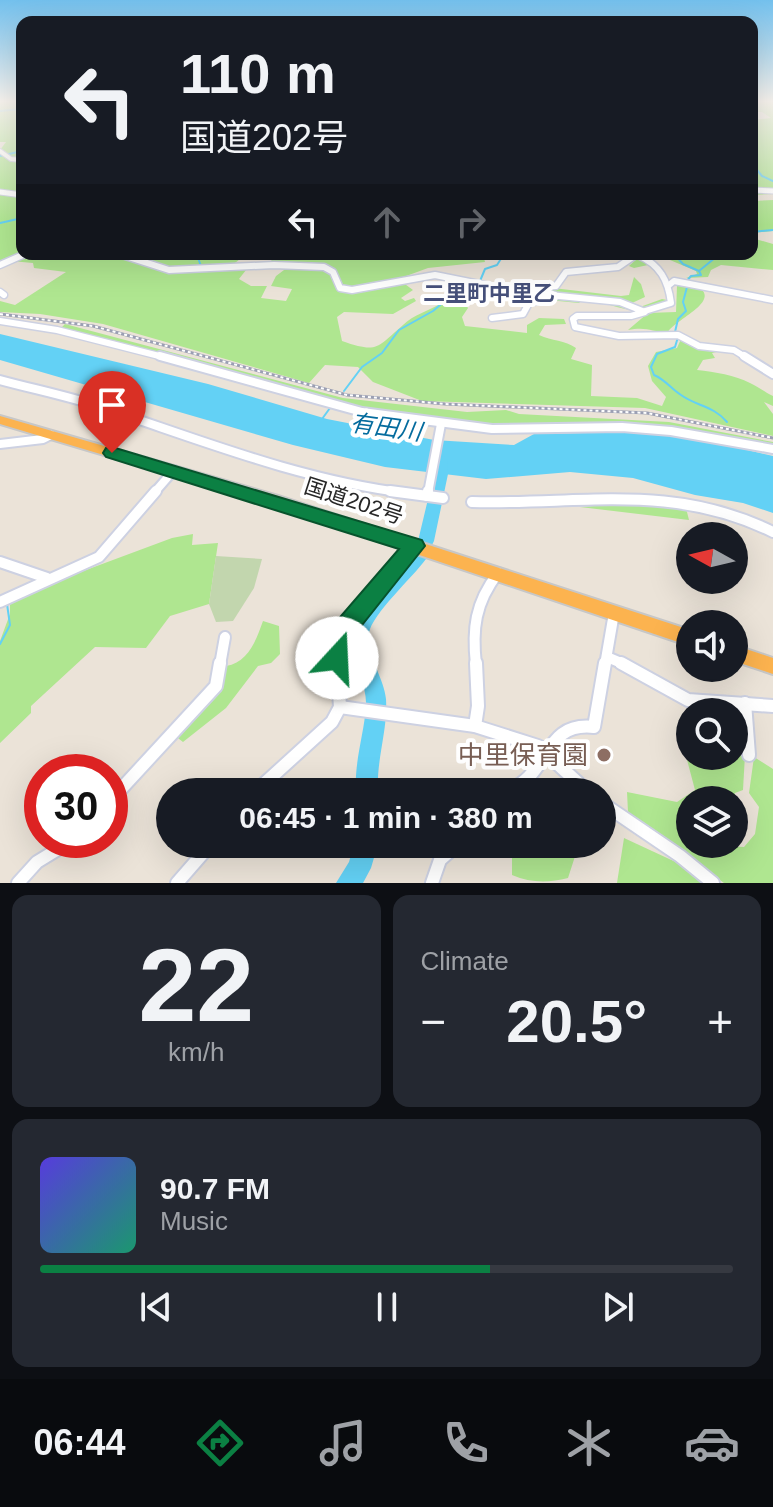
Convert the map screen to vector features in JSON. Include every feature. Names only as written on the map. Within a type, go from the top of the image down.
[{"type":"highway","name":"国道202号","points":[[0,420],[174,470],[676,633]]},
{"type":"highway","points":[[748,658],[773,666]]},
{"type":"street","points":[[138,260],[169,270],[274,265],[324,267],[333,272],[337,286],[351,291],[383,288],[425,275],[453,276],[512,290],[577,297],[645,311]]},
{"type":"street","points":[[512,290],[556,286],[566,272],[618,267],[629,260]]},
{"type":"street","points":[[649,260],[669,285],[671,303],[631,316],[605,313],[577,316],[573,324],[582,330],[619,336],[677,335],[699,346],[734,350],[773,374]]},
{"type":"street","points":[[669,285],[674,281],[685,281],[719,291],[773,300]]},
{"type":"street","points":[[492,318],[523,314],[529,303],[537,301],[577,297]]},
{"type":"street","points":[[0,321],[57,330],[190,363],[333,406],[441,424],[525,429],[622,427],[722,438],[773,449]]},
{"type":"street","points":[[0,380],[96,405],[293,471],[371,489],[443,498]]},
{"type":"street","points":[[427,496],[441,424]]},
{"type":"street","points":[[0,444],[43,439],[51,435]]},
{"type":"street","points":[[0,602],[47,578],[99,557],[174,470]]},
{"type":"street","points":[[472,502],[671,501],[732,512],[773,532]]},
{"type":"street","points":[[759,523],[773,524]]},
{"type":"street","points":[[271,778],[332,722],[340,707],[337,658],[344,630],[414,546]]},
{"type":"street","points":[[0,562],[47,578]]},
{"type":"street","points":[[475,726],[481,697],[474,672],[473,620],[492,579],[498,573]]},
{"type":"street","points":[[528,778],[563,731],[574,726],[594,727],[614,613]]},
{"type":"street","points":[[128,781],[216,686],[225,637]]},
{"type":"street","points":[[607,657],[639,671],[685,698]]},
{"type":"street","points":[[748,703],[773,706]]},
{"type":"street","points":[[340,707],[475,726],[538,746],[574,778]]},
{"type":"street","points":[[748,742],[749,755]]},
{"type":"street","points":[[616,813],[680,856],[713,883]]},
{"type":"street","points":[[18,883],[44,858]]},
{"type":"street","points":[[177,883],[199,858]]},
{"type":"street","points":[[432,883],[442,858]]},
{"type":"green space","points":[[5,143],[16,143],[16,260],[239,260],[231,266],[232,269],[246,270],[239,279],[251,286],[267,286],[261,298],[286,301],[292,289],[271,286],[276,276],[288,267],[271,263],[272,260],[484,260],[428,268],[398,279],[413,290],[401,298],[405,301],[414,298],[416,301],[393,314],[344,312],[337,317],[342,341],[363,347],[377,346],[412,318],[442,303],[445,296],[466,288],[461,297],[468,308],[462,317],[465,326],[527,333],[527,325],[539,318],[564,319],[566,324],[545,325],[539,335],[572,345],[576,348],[571,359],[592,365],[591,396],[637,398],[662,406],[666,397],[652,381],[648,366],[656,352],[677,348],[681,339],[697,348],[726,350],[712,353],[715,358],[703,360],[697,370],[738,378],[773,396],[773,406],[764,402],[773,414],[773,436],[645,408],[422,401],[373,382],[358,367],[325,365],[309,383],[103,324],[40,314],[0,312],[0,301],[15,305],[66,272],[34,268],[33,263],[0,260],[0,150]]},
{"type":"green space","points":[[758,143],[773,143],[773,194],[758,195]]},
{"type":"green space","points":[[773,200],[773,231],[758,232],[758,201]]},
{"type":"green space","points":[[758,240],[773,244],[773,270],[721,265],[711,270],[708,277],[686,278],[697,274],[670,260],[758,260]]},
{"type":"green space","points":[[636,260],[652,260],[648,265],[629,266]]},
{"type":"green space","points":[[634,277],[641,284],[645,297],[632,303],[640,307],[667,300],[658,307],[637,311],[584,298],[579,303],[548,300],[556,296],[520,291],[553,288],[621,296],[629,295]]},
{"type":"green space","points":[[687,282],[700,288],[705,294],[703,301],[668,332],[628,330],[648,313],[676,312],[677,286]]},
{"type":"green space","points":[[65,324],[343,398],[467,412],[506,410],[519,414],[669,422],[773,442],[773,447],[674,428],[486,426],[397,415],[336,403],[60,329]]},
{"type":"green space","points":[[636,503],[686,508],[689,520],[580,507]]},
{"type":"green space","points":[[193,534],[192,545],[218,543],[209,604],[170,616],[146,648],[95,647],[31,706],[31,713],[0,743],[0,641],[10,614],[10,604],[35,589],[172,538]]},
{"type":"green space","points":[[216,556],[262,559],[254,588],[233,621],[216,622],[209,604]]},
{"type":"green space","points":[[263,621],[279,626],[280,654],[271,663],[258,666],[226,708],[183,742],[174,735],[216,695],[226,666],[246,655]]},
{"type":"green space","points":[[754,757],[773,769],[773,883],[724,883],[690,858],[748,858],[748,842],[755,834],[759,807],[749,793]]},
{"type":"green space","points":[[690,770],[744,770],[743,786],[694,786]]},
{"type":"green space","points":[[627,792],[676,802],[676,848],[628,812]]},
{"type":"green space","points":[[624,838],[721,883],[617,883]]},
{"type":"green space","points":[[512,858],[574,858],[568,878],[540,881],[512,875]]},
{"type":"water","points":[[0,334],[208,384],[327,419],[434,440],[514,445],[534,434],[632,432],[701,439],[773,456],[773,513],[743,503],[695,495],[633,478],[570,472],[486,479],[385,467],[293,445],[0,360]]},
{"type":"waterway","points":[[0,156],[16,152]]},
{"type":"waterway","points":[[758,171],[773,181]]},
{"type":"waterway","points":[[0,223],[16,219]]},
{"type":"waterway","points":[[758,231],[773,230]]},
{"type":"waterway","points":[[199,260],[201,266]]},
{"type":"waterway","points":[[480,281],[485,269],[497,265],[500,260]]},
{"type":"waterway","points":[[679,260],[699,271]]},
{"type":"waterway","points":[[699,271],[712,260]]},
{"type":"waterway","points":[[686,282],[691,276],[701,275],[699,271]]},
{"type":"waterway","points":[[344,391],[362,367],[382,353],[399,330],[433,311],[458,290],[474,286]]},
{"type":"waterway","points":[[675,332],[678,319],[686,311],[683,302],[687,287]]},
{"type":"waterway","points":[[678,337],[675,347],[657,354],[651,367],[654,375],[677,393],[727,422]]},
{"type":"waterway","points":[[322,419],[330,408]]},
{"type":"waterway","points":[[426,541],[441,474],[440,459]]},
{"type":"waterway","points":[[366,778],[376,696],[362,651],[360,633],[370,613],[420,555]]},
{"type":"waterway","points":[[0,644],[10,625],[7,604]]},
{"type":"waterway","points":[[348,883],[362,858]]},
{"type":"railway","points":[[0,314],[93,326],[347,395],[445,404],[647,413],[773,438]]},
{"type":"place","name":"中里保育園","points":[[604,755]]},
{"type":"district","name":"二里町中里乙","points":[[489,293]]},
{"type":"route","points":[[112,453],[273,500],[414,546],[344,630],[337,658]]},
{"type":"water label","name":"有田川","points":[[386,427]]}]
